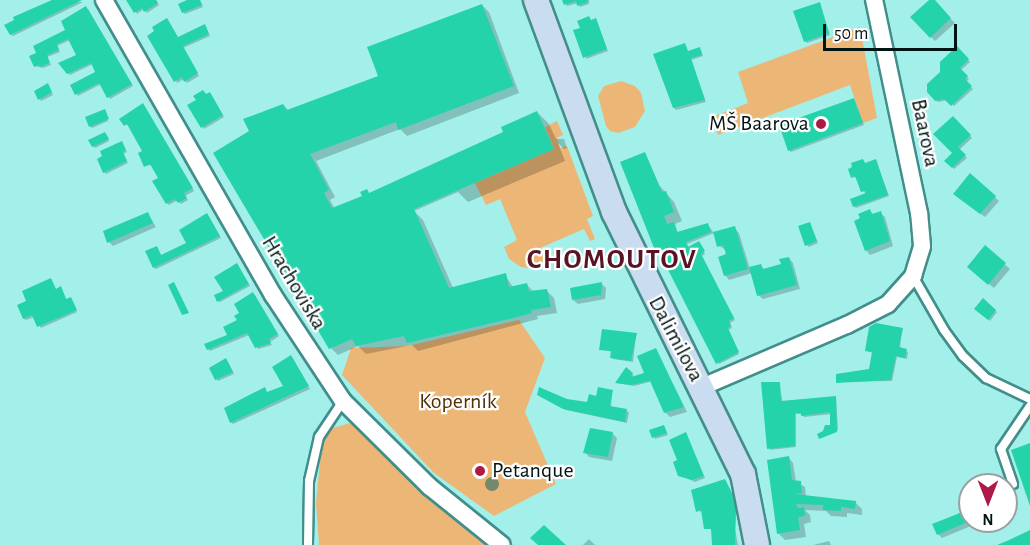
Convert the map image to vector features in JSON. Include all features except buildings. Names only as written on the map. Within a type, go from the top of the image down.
[{"type":"main road","name":"Dalimilova","points":[[536,0],[614,212],[743,474],[757,545]]},
{"type":"street","name":"Hrachoviska","points":[[104,0],[273,295],[343,401],[430,487],[502,545]]},
{"type":"street","name":"Baarova","points":[[702,387],[847,325],[888,304],[913,276],[922,246],[919,213],[874,0]]},
{"type":"lane","points":[[913,276],[944,330],[963,356],[986,378],[1030,399]]},
{"type":"lane","points":[[308,545],[309,481],[319,437],[343,401]]},
{"type":"lane","points":[[1009,473],[1001,449],[1030,406]]},
{"type":"green space","points":[[860,27],[877,118],[863,123],[850,85],[718,135],[712,117],[748,103],[738,72]]},
{"type":"green space","points":[[621,81],[635,86],[641,93],[645,111],[635,127],[618,133],[610,131],[606,126],[598,96],[604,86]]},
{"type":"green space","points":[[557,121],[563,135],[557,138],[560,148],[567,146],[593,216],[587,219],[595,239],[590,241],[584,229],[540,248],[545,261],[529,268],[521,267],[509,259],[504,247],[517,240],[500,199],[486,205],[475,183],[554,149],[545,127]]},
{"type":"green space","name":"Koperník","points":[[519,320],[545,358],[525,412],[556,484],[494,516],[434,473],[342,375],[351,348],[408,346]]},
{"type":"green space","points":[[350,423],[364,429],[490,545],[319,545],[316,503],[321,451],[329,429]]},
{"type":"place","name":"MŠ Baarova","points":[[821,124]]},
{"type":"place","name":"Petanque","points":[[480,471]]},
{"type":"district","name":"CHOMOUTOV","points":[[612,260]]}]
